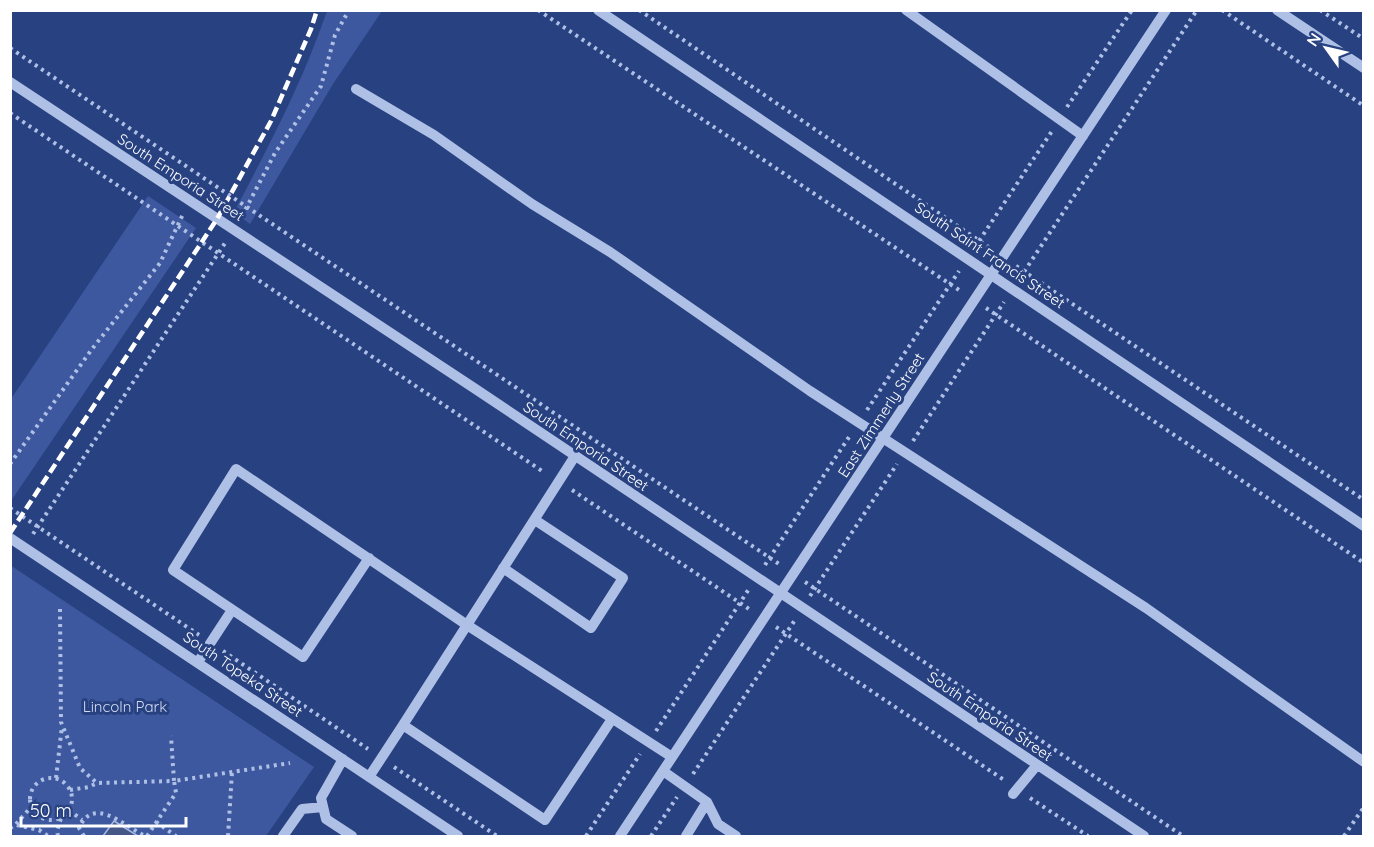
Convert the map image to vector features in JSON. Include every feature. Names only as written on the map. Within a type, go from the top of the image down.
[{"type":"street","name":"South Saint Francis Street","points":[[598,10],[1364,526]]},
{"type":"street","points":[[906,10],[1083,136]]},
{"type":"street","name":"East Zimmerly Street","points":[[620,837],[1166,10]]},
{"type":"street","points":[[1277,10],[1364,68]]},
{"type":"street","name":"South Emporia Street","points":[[10,82],[575,456],[1144,837]]},
{"type":"street","points":[[356,89],[434,135],[532,204],[610,252],[904,453],[1146,608],[1364,762]]},
{"type":"street","points":[[369,777],[575,456]]},
{"type":"street","points":[[369,558],[303,657],[173,570],[236,469],[369,558],[467,625],[672,757]]},
{"type":"street","points":[[503,568],[591,628],[623,578],[535,520]]},
{"type":"street","name":"South Topeka Street","points":[[10,538],[458,837]]},
{"type":"street","points":[[198,662],[232,610]]},
{"type":"street","points":[[403,725],[545,820],[612,719]]},
{"type":"street","points":[[343,759],[321,798],[326,819],[352,837]]},
{"type":"street","points":[[1013,794],[1037,765]]},
{"type":"street","points":[[663,771],[707,802],[718,824],[736,837]]},
{"type":"street","points":[[686,837],[707,802]]},
{"type":"street","points":[[283,837],[302,809],[323,807]]},
{"type":"path","points":[[24,547],[234,230],[275,153],[321,86],[335,35],[349,10]]},
{"type":"path","points":[[538,10],[1364,563]]},
{"type":"path","points":[[651,837],[1197,10]]},
{"type":"path","points":[[1222,10],[1364,106]]},
{"type":"path","points":[[1320,10],[1364,39]]},
{"type":"path","points":[[10,48],[1183,837]]},
{"type":"path","points":[[10,464],[92,349],[160,262],[189,201]]},
{"type":"path","points":[[10,508],[497,837]]},
{"type":"path","points":[[56,778],[62,724],[60,609]]},
{"type":"path","points":[[62,724],[80,768],[97,783]]},
{"type":"path","points":[[84,837],[79,828],[82,819],[88,813],[102,813],[145,836],[176,793],[171,736]]},
{"type":"path","points":[[70,790],[97,783],[174,781],[290,763]]},
{"type":"path","points":[[228,837],[232,772]]},
{"type":"path","points":[[58,837],[57,831],[61,818],[69,810],[72,801],[70,790],[64,782],[56,778],[44,779],[33,787],[29,800],[31,807],[40,818],[54,820],[61,818]]},
{"type":"path","points":[[10,828],[16,825],[31,807]]},
{"type":"path","points":[[1344,837],[1364,807]]},
{"type":"path","points":[[69,810],[82,819]]},
{"type":"path","points":[[156,822],[176,837]]},
{"type":"path","points":[[16,825],[39,830],[48,837]]},
{"type":"green space","points":[[327,11],[382,11],[333,84],[250,224],[234,212],[296,88]]},
{"type":"green space","points":[[148,196],[196,228],[11,501],[11,399]]},
{"type":"green space","name":"Lincoln Park","points":[[10,565],[314,767],[266,836],[11,836]]},
{"type":"shaded area","points":[[114,821],[138,836],[103,836]]},
{"type":"railway","points":[[10,533],[217,219],[271,121],[317,10]]}]
